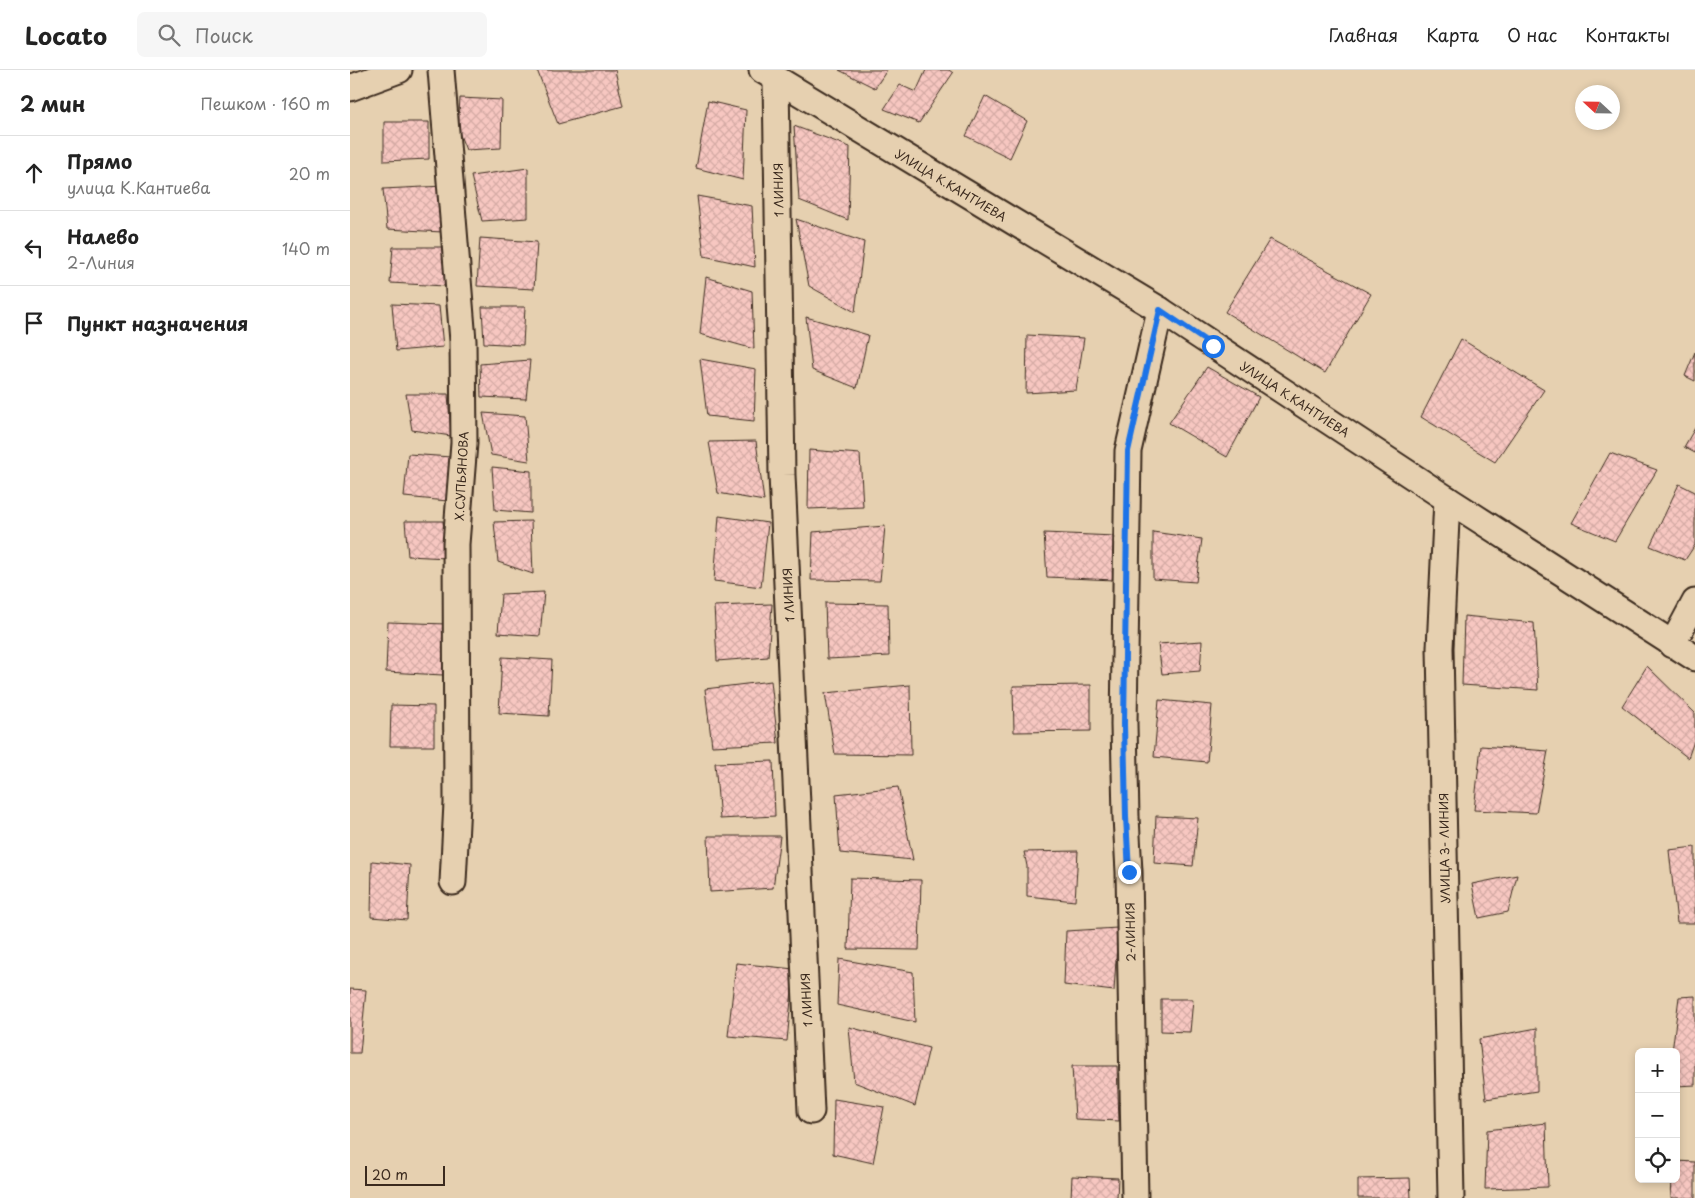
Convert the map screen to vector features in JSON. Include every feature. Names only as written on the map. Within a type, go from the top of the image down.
[{"type":"street","points":[[350,88],[399,70]]},
{"type":"street","name":"Х.СУПЬЯНОВА","points":[[441,70],[463,341],[464,443],[456,544],[457,794],[452,882]]},
{"type":"street","name":"УЛИЦА К.КАНТИЕВА","points":[[769,74],[1160,310],[1446,499],[1695,658]]},
{"type":"street","name":"1 ЛИНИЯ","points":[[769,74],[782,475],[810,1111]]},
{"type":"street","name":"2-ЛИНИЯ","points":[[1135,1198],[1129,872],[1124,724],[1128,451],[1160,310]]},
{"type":"street","name":"УЛИЦА 3- ЛИНИЯ","points":[[1446,499],[1440,648],[1451,1198]]},
{"type":"street","points":[[1672,645],[1695,602]]},
{"type":"building","points":[[537,70],[615,70],[623,106],[558,124]]},
{"type":"building","points":[[839,70],[887,70],[875,88]]},
{"type":"building","points":[[926,70],[949,70],[953,73],[919,123],[884,109],[900,85],[916,92]]},
{"type":"building","points":[[985,96],[1027,121],[1010,158],[966,136]]},
{"type":"building","points":[[460,98],[502,100],[501,148],[466,150],[458,130]]},
{"type":"building","points":[[708,101],[746,110],[743,180],[696,168]]},
{"type":"building","points":[[384,122],[429,122],[429,159],[384,161]]},
{"type":"building","points":[[794,126],[850,147],[848,220],[799,200]]},
{"type":"building","points":[[528,168],[528,218],[482,221],[471,176]]},
{"type":"building","points":[[444,186],[443,232],[387,229],[383,189]]},
{"type":"building","points":[[697,196],[752,206],[755,267],[704,256]]},
{"type":"building","points":[[796,219],[864,242],[855,312],[809,286]]},
{"type":"building","points":[[480,238],[537,242],[534,289],[477,286]]},
{"type":"building","points":[[1270,239],[1371,294],[1325,373],[1225,312]]},
{"type":"building","points":[[393,247],[448,247],[445,286],[390,283]]},
{"type":"building","points":[[706,277],[752,291],[754,349],[700,334]]},
{"type":"building","points":[[392,304],[439,306],[443,347],[396,351]]},
{"type":"building","points":[[482,307],[525,307],[523,345],[484,343]]},
{"type":"building","points":[[806,317],[868,335],[857,388],[812,370]]},
{"type":"building","points":[[1027,335],[1084,338],[1076,390],[1026,393]]},
{"type":"building","points":[[1461,339],[1544,390],[1495,462],[1421,417]]},
{"type":"building","points":[[1695,352],[1695,381],[1685,376]]},
{"type":"building","points":[[700,359],[756,369],[754,421],[707,416]]},
{"type":"building","points":[[530,360],[526,399],[481,397],[480,364]]},
{"type":"building","points":[[1207,367],[1259,397],[1227,457],[1169,423]]},
{"type":"building","points":[[406,394],[448,394],[451,436],[412,430]]},
{"type":"building","points":[[483,413],[525,416],[529,461],[491,455]]},
{"type":"building","points":[[1695,428],[1695,453],[1684,447]]},
{"type":"building","points":[[756,441],[764,501],[718,493],[709,442]]},
{"type":"building","points":[[809,450],[860,454],[863,507],[808,509]]},
{"type":"building","points":[[1610,453],[1657,470],[1615,541],[1571,523]]},
{"type":"building","points":[[408,454],[451,457],[448,501],[404,497]]},
{"type":"building","points":[[492,467],[531,471],[531,513],[495,510]]},
{"type":"building","points":[[1679,484],[1695,492],[1695,545],[1685,560],[1650,546]]},
{"type":"building","points":[[719,516],[768,523],[761,587],[714,581]]},
{"type":"building","points":[[405,521],[443,521],[447,558],[408,556]]},
{"type":"building","points":[[531,521],[533,574],[498,562],[494,522]]},
{"type":"building","points":[[885,526],[880,581],[811,580],[813,532]]},
{"type":"building","points":[[1153,532],[1202,539],[1196,582],[1153,579]]},
{"type":"building","points":[[1044,533],[1115,536],[1114,580],[1047,577]]},
{"type":"building","points":[[544,592],[540,636],[498,633],[501,594]]},
{"type":"building","points":[[825,603],[888,604],[889,656],[827,659]]},
{"type":"building","points":[[772,604],[768,657],[717,661],[714,606]]},
{"type":"building","points":[[1464,616],[1534,623],[1538,690],[1462,685]]},
{"type":"building","points":[[388,622],[446,624],[443,675],[386,672]]},
{"type":"building","points":[[1202,641],[1200,671],[1162,674],[1158,644]]},
{"type":"building","points":[[502,657],[552,660],[549,716],[499,713]]},
{"type":"building","points":[[1647,666],[1695,713],[1695,738],[1688,758],[1622,706]]},
{"type":"building","points":[[771,681],[778,743],[712,746],[705,689]]},
{"type":"building","points":[[910,685],[911,755],[835,754],[825,693]]},
{"type":"building","points":[[1091,685],[1091,731],[1014,732],[1013,686]]},
{"type":"building","points":[[1159,700],[1212,705],[1207,762],[1154,757]]},
{"type":"building","points":[[391,705],[434,706],[434,746],[390,746]]},
{"type":"building","points":[[1481,746],[1548,751],[1536,813],[1474,810]]},
{"type":"building","points":[[773,761],[775,816],[720,819],[715,763]]},
{"type":"building","points":[[898,787],[913,860],[840,853],[836,794]]},
{"type":"building","points":[[1156,816],[1198,818],[1193,866],[1154,863]]},
{"type":"building","points":[[708,836],[780,836],[773,888],[710,892]]},
{"type":"building","points":[[1695,847],[1695,923],[1677,923],[1669,850]]},
{"type":"building","points":[[1078,851],[1075,901],[1027,896],[1027,866],[1024,852]]},
{"type":"building","points":[[372,861],[410,865],[407,920],[371,917]]},
{"type":"building","points":[[1517,875],[1508,912],[1479,918],[1472,884]]},
{"type":"building","points":[[850,878],[921,880],[919,950],[848,949]]},
{"type":"building","points":[[1118,928],[1114,991],[1064,985],[1066,931]]},
{"type":"building","points":[[839,959],[913,972],[915,1022],[837,1005]]},
{"type":"building","points":[[736,963],[794,969],[787,1041],[728,1036]]},
{"type":"building","points":[[350,989],[366,990],[360,1053],[350,1053]]},
{"type":"building","points":[[1695,996],[1695,1085],[1680,1086],[1680,1048],[1673,1048],[1679,997]]},
{"type":"building","points":[[1161,999],[1193,999],[1190,1032],[1161,1031]]},
{"type":"building","points":[[849,1027],[929,1048],[915,1106],[854,1082]]},
{"type":"building","points":[[1537,1028],[1537,1091],[1486,1099],[1479,1039]]},
{"type":"building","points":[[1072,1066],[1117,1066],[1119,1121],[1075,1119]]},
{"type":"building","points":[[834,1099],[884,1107],[873,1163],[833,1154]]},
{"type":"building","points":[[1546,1123],[1548,1187],[1485,1189],[1487,1130]]},
{"type":"building","points":[[1680,1161],[1695,1162],[1695,1198],[1671,1198],[1672,1183],[1680,1183]]},
{"type":"building","points":[[1072,1176],[1118,1178],[1117,1198],[1071,1198]]},
{"type":"building","points":[[1410,1178],[1411,1198],[1358,1198],[1358,1179]]},
{"type":"route","points":[[1129,872],[1124,724],[1128,451],[1160,310],[1213,346]]}]
